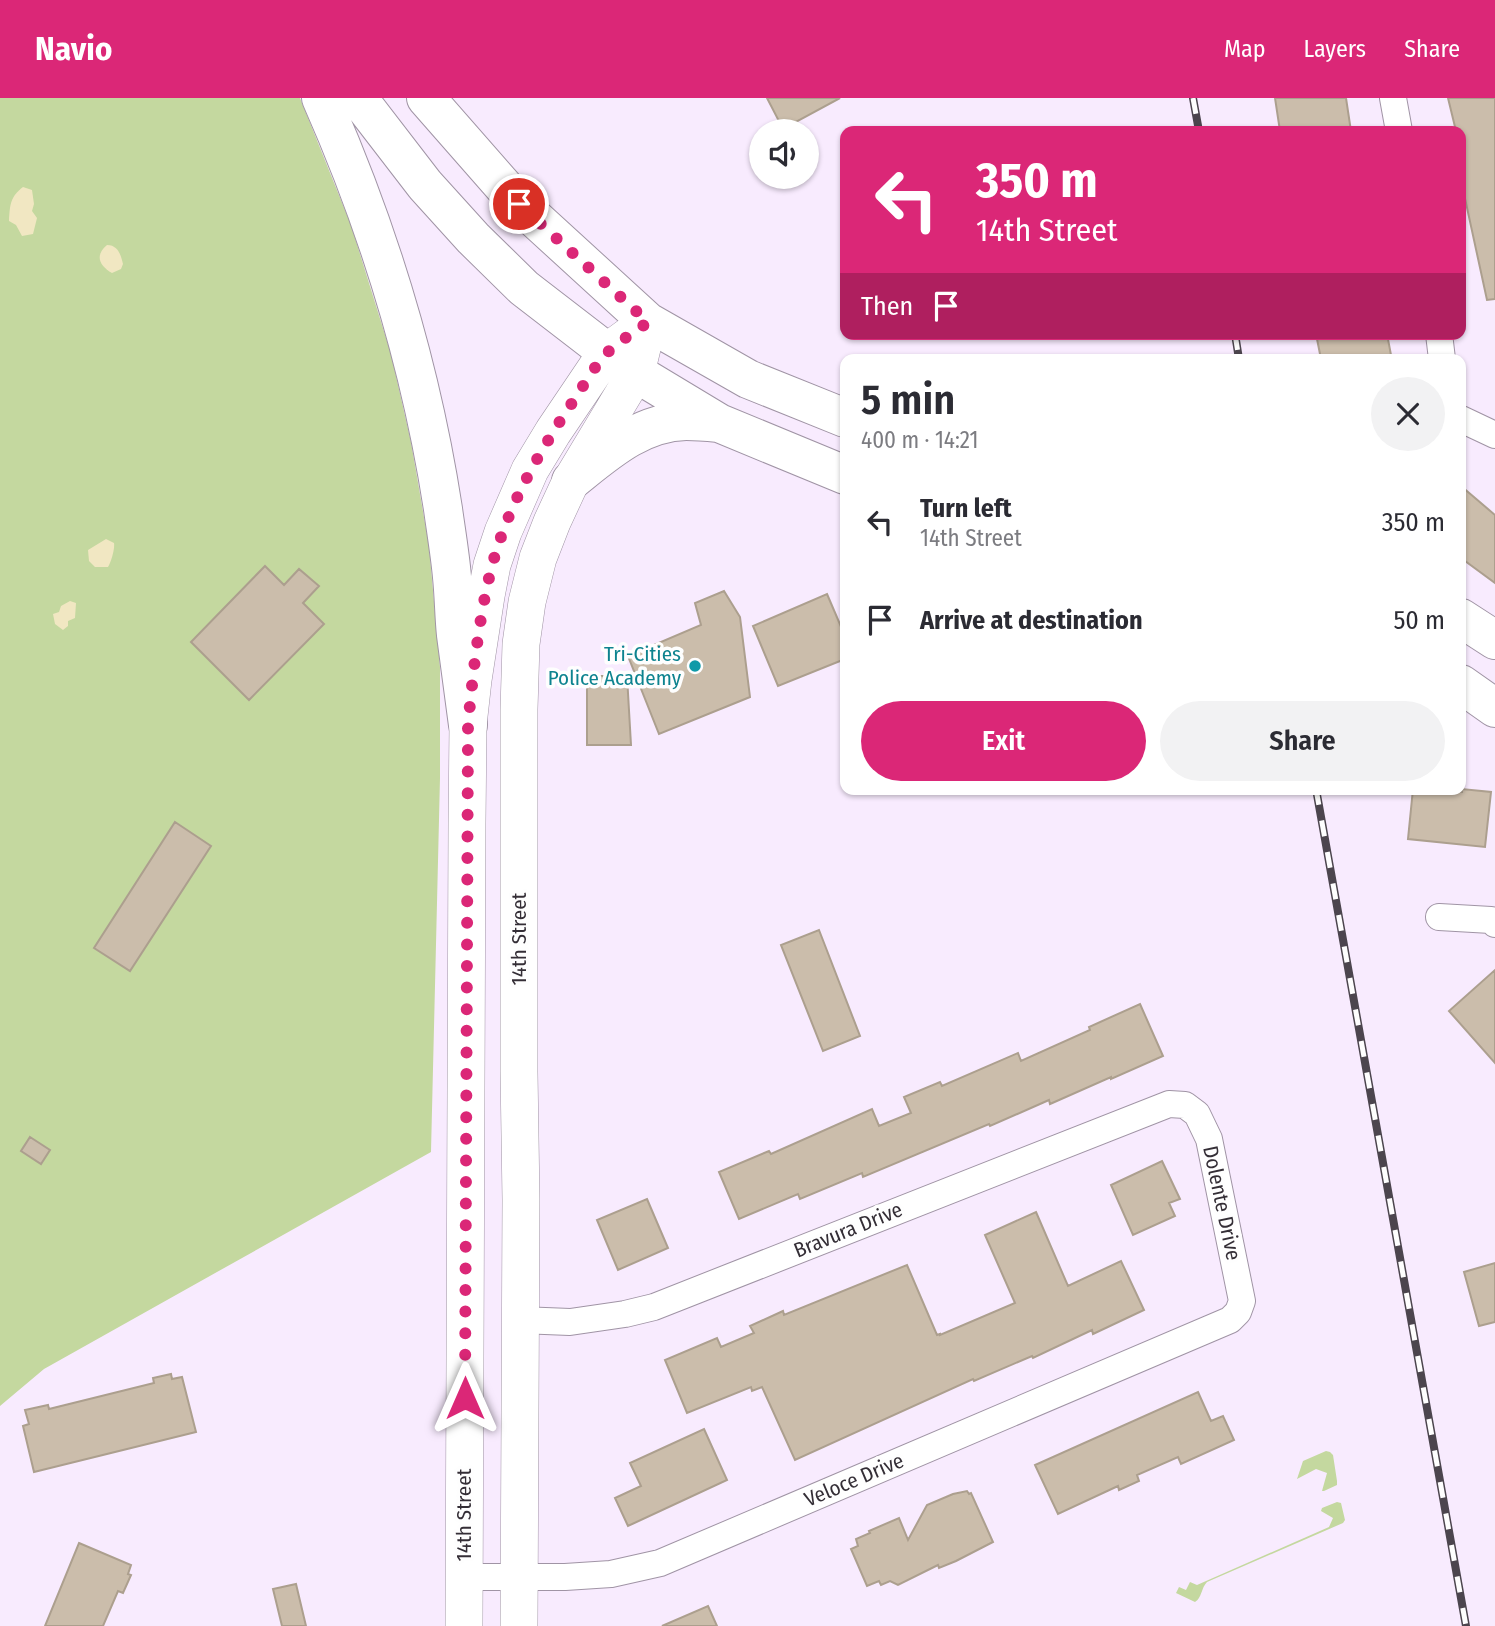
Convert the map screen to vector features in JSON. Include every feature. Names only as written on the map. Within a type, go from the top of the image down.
[{"type":"main road","points":[[321,98],[341,143],[382,253],[417,380],[443,508],[468,725]]},
{"type":"main road","points":[[358,98],[425,185],[473,238],[524,288],[621,363],[719,423],[840,473]]},
{"type":"main road","points":[[426,98],[519,204],[648,322],[748,379],[840,416]]},
{"type":"main road","name":"14th Street","points":[[519,1626],[519,709],[522,644],[527,602],[538,558],[552,522],[621,363],[648,322]]},
{"type":"main road","name":"14th Street","points":[[464,1626],[468,725],[472,680],[492,565],[530,470],[553,432],[621,363]]},
{"type":"main road","points":[[571,481],[615,446],[641,432],[668,423],[719,423]]},
{"type":"main road","points":[[1466,621],[1495,640]]},
{"type":"main road","points":[[1466,688],[1495,708]]},
{"type":"main road","points":[[467,1070],[519,1072]]},
{"type":"street","points":[[1394,98],[1398,126]]},
{"type":"street","points":[[1466,421],[1495,435]]},
{"type":"street","points":[[1439,918],[1491,920],[1495,923]]},
{"type":"street","name":"Bravura Drive","points":[[520,1320],[570,1322],[654,1307],[1169,1104]]},
{"type":"street","name":"Dolente Drive","points":[[1169,1104],[1185,1105],[1197,1114],[1209,1139],[1242,1301],[1238,1312],[1230,1320]]},
{"type":"street","name":"Veloce Drive","points":[[464,1577],[519,1578],[611,1574],[660,1563],[1230,1320]]},
{"type":"green space","points":[[0,98],[300,98],[351,225],[391,354],[411,442],[429,546],[440,667],[440,778],[431,1152],[44,1369],[0,1406]]},
{"type":"green space","points":[[1326,1451],[1333,1455],[1337,1485],[1322,1491],[1327,1473],[1316,1469],[1297,1479],[1303,1461]]},
{"type":"green space","points":[[1341,1503],[1345,1520],[1343,1523],[1207,1582],[1195,1602],[1176,1593],[1179,1587],[1186,1590],[1190,1582],[1197,1585],[1329,1527],[1333,1518],[1321,1511],[1322,1508]]},
{"type":"sand","points":[[23,187],[32,190],[32,211],[37,218],[33,234],[22,236],[16,225],[9,221],[15,194]]},
{"type":"sand","points":[[107,245],[116,249],[123,264],[121,269],[112,273],[100,260]]},
{"type":"sand","points":[[106,539],[114,543],[110,562],[108,567],[95,567],[89,561],[88,550]]},
{"type":"sand","points":[[70,601],[76,603],[75,618],[68,621],[68,626],[63,630],[55,624],[53,614]]},
{"type":"building","points":[[767,98],[840,98],[801,119],[778,119]]},
{"type":"building","points":[[1275,98],[1346,98],[1350,126],[1279,126]]},
{"type":"building","points":[[1448,98],[1495,98],[1495,299],[1487,300],[1466,203],[1466,126],[1455,126]]},
{"type":"building","points":[[1317,340],[1388,340],[1391,354],[1320,354]]},
{"type":"building","points":[[1466,490],[1495,515],[1495,583],[1466,562]]},
{"type":"building","points":[[265,566],[284,585],[299,569],[319,586],[303,603],[324,624],[249,700],[191,642]]},
{"type":"building","points":[[724,591],[740,617],[750,697],[659,734],[628,656],[701,625],[695,603]]},
{"type":"building","points":[[827,594],[840,624],[840,661],[778,686],[753,626]]},
{"type":"building","points":[[587,676],[627,676],[631,745],[587,745]]},
{"type":"building","points":[[1466,789],[1491,792],[1485,847],[1408,839],[1412,795],[1466,795]]},
{"type":"building","points":[[175,822],[211,846],[130,971],[94,948]]},
{"type":"building","points":[[819,930],[860,1036],[823,1051],[781,945]]},
{"type":"building","points":[[1495,970],[1495,1063],[1449,1011]]},
{"type":"building","points":[[1140,1004],[1163,1056],[1050,1104],[1049,1100],[863,1177],[862,1173],[800,1199],[798,1194],[739,1219],[719,1172],[769,1151],[771,1154],[872,1109],[879,1126],[911,1113],[904,1097],[940,1082],[942,1086],[1018,1053],[1021,1061]]},
{"type":"building","points":[[30,1137],[50,1150],[41,1164],[21,1151]]},
{"type":"building","points":[[1162,1161],[1180,1199],[1169,1203],[1175,1216],[1133,1235],[1111,1185]]},
{"type":"building","points":[[647,1199],[668,1248],[618,1270],[597,1220]]},
{"type":"building","points":[[1036,1212],[1068,1286],[1121,1261],[1144,1310],[1093,1334],[1092,1330],[1033,1358],[1032,1356],[974,1381],[973,1379],[795,1460],[762,1387],[752,1391],[751,1387],[687,1413],[665,1360],[717,1338],[721,1347],[754,1333],[750,1326],[783,1311],[784,1315],[907,1265],[937,1335],[1015,1303],[985,1235]]},
{"type":"building","points":[[1495,1263],[1495,1322],[1479,1326],[1464,1272]]},
{"type":"building","points":[[171,1374],[172,1379],[182,1377],[196,1432],[34,1472],[23,1426],[29,1424],[25,1410],[48,1405],[49,1409],[154,1383],[153,1378]]},
{"type":"building","points":[[1198,1392],[1211,1421],[1223,1416],[1234,1440],[1181,1464],[1178,1457],[1137,1475],[1139,1481],[1119,1490],[1118,1486],[1058,1514],[1035,1465]]},
{"type":"building","points":[[704,1429],[727,1480],[628,1526],[615,1498],[641,1486],[630,1463]]},
{"type":"building","points":[[967,1491],[971,1493],[993,1542],[898,1585],[890,1581],[881,1585],[879,1581],[867,1586],[851,1549],[858,1546],[856,1539],[899,1518],[908,1540],[927,1505]]},
{"type":"building","points":[[79,1543],[131,1565],[128,1574],[131,1575],[123,1593],[118,1591],[103,1626],[45,1626]]},
{"type":"building","points":[[296,1584],[306,1626],[282,1626],[273,1589]]},
{"type":"building","points":[[708,1606],[717,1626],[662,1626]]},
{"type":"railway","points":[[1193,98],[1198,126]]},
{"type":"railway","points":[[1236,340],[1238,354]]},
{"type":"railway","points":[[1317,795],[1466,1626]]},
{"type":"place","name":"Tri-Cities Police Academy","points":[[695,666]]},
{"type":"route","points":[[465,1398],[468,725],[472,680],[486,596],[492,565],[503,532],[530,470],[607,352],[648,322],[519,204]]}]
